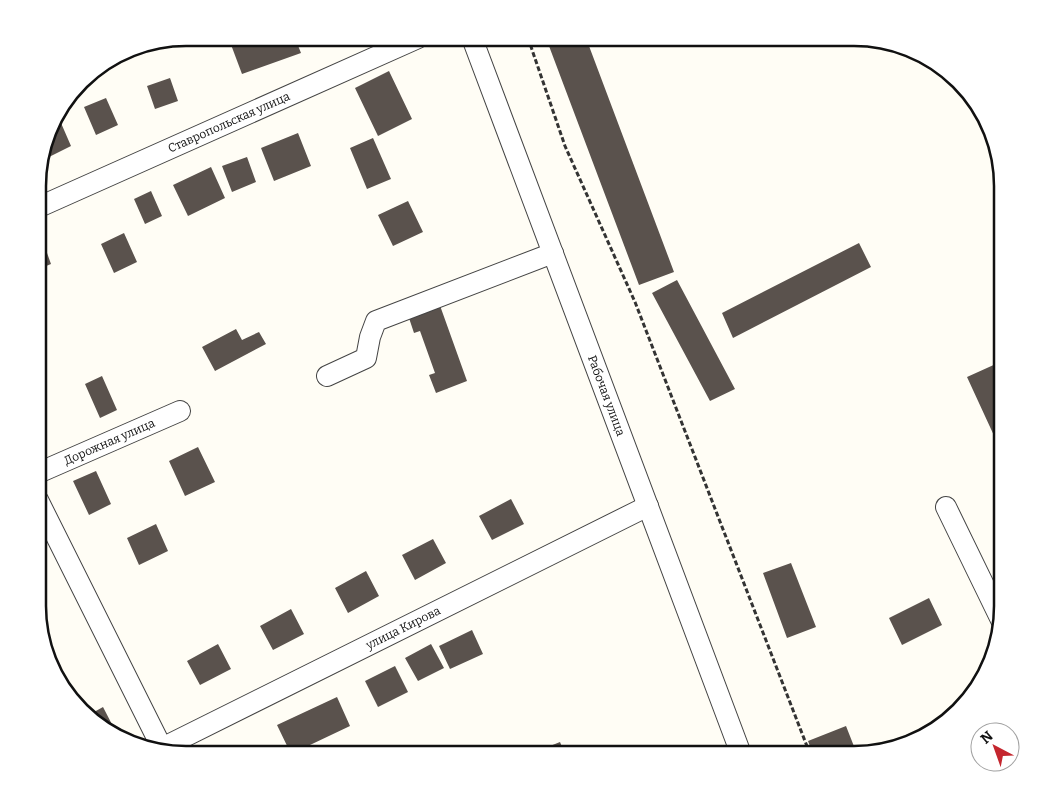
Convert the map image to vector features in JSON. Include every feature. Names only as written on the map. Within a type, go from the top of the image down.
[{"type":"street","name":"Ставропольская улица","points":[[46,203],[399,46]]},
{"type":"street","name":"Рабочая улица","points":[[475,46],[738,746]]},
{"type":"street","points":[[327,376],[366,358],[376,321],[552,253]]},
{"type":"street","name":"Дорожная улица","points":[[47,469],[180,411]]},
{"type":"street","name":"улица Кирова","points":[[170,744],[648,506]]},
{"type":"street","points":[[946,507],[993,604]]},
{"type":"street","points":[[47,518],[157,743]]},
{"type":"path","points":[[531,47],[565,146],[634,302],[807,746]]},
{"type":"building","points":[[232,46],[298,46],[301,53],[242,74]]},
{"type":"building","points":[[549,47],[589,47],[674,272],[639,285]]},
{"type":"building","points":[[389,71],[412,119],[378,136],[355,88]]},
{"type":"building","points":[[170,78],[178,101],[155,109],[147,86]]},
{"type":"building","points":[[106,98],[118,125],[96,135],[84,107]]},
{"type":"building","points":[[61,124],[71,146],[50,157]]},
{"type":"building","points":[[298,133],[311,166],[274,181],[261,148]]},
{"type":"building","points":[[373,138],[391,179],[367,189],[350,148]]},
{"type":"building","points":[[247,157],[256,182],[232,192],[222,166]]},
{"type":"building","points":[[211,167],[225,198],[188,216],[173,185]]},
{"type":"building","points":[[151,191],[162,216],[145,224],[134,199]]},
{"type":"building","points":[[408,201],[423,232],[393,246],[378,215]]},
{"type":"building","points":[[124,233],[137,262],[114,273],[101,244]]},
{"type":"building","points":[[859,243],[871,267],[733,338],[722,313]]},
{"type":"building","points":[[46,251],[51,264],[46,266]]},
{"type":"building","points":[[677,280],[735,389],[710,401],[652,293]]},
{"type":"building","points":[[438,300],[467,381],[436,393],[429,375],[435,373],[420,331],[414,333],[407,312]]},
{"type":"building","points":[[236,329],[242,340],[259,332],[266,344],[215,371],[202,347]]},
{"type":"building","points":[[994,365],[993,434],[967,377]]},
{"type":"building","points":[[102,376],[117,410],[100,418],[85,384]]},
{"type":"building","points":[[198,447],[215,482],[185,496],[169,461]]},
{"type":"building","points":[[96,471],[111,504],[89,515],[73,481]]},
{"type":"building","points":[[511,499],[524,524],[492,540],[479,516]]},
{"type":"building","points":[[156,524],[168,551],[139,565],[127,538]]},
{"type":"building","points":[[433,539],[446,563],[415,580],[402,555]]},
{"type":"building","points":[[791,563],[816,627],[787,638],[763,573]]},
{"type":"building","points":[[366,571],[379,596],[348,613],[335,588]]},
{"type":"building","points":[[929,598],[942,625],[902,645],[889,618]]},
{"type":"building","points":[[291,609],[304,634],[273,650],[260,626]]},
{"type":"building","points":[[472,630],[483,654],[450,669],[439,646]]},
{"type":"building","points":[[218,644],[231,669],[200,685],[187,661]]},
{"type":"building","points":[[431,644],[444,668],[418,681],[405,658]]},
{"type":"building","points":[[395,666],[408,692],[378,707],[365,681]]},
{"type":"building","points":[[337,697],[350,726],[310,745],[287,745],[277,725]]},
{"type":"building","points":[[103,707],[112,724],[101,717],[95,712]]},
{"type":"building","points":[[846,726],[854,746],[810,746],[808,741]]},
{"type":"building","points":[[560,742],[561,746],[551,746]]}]
